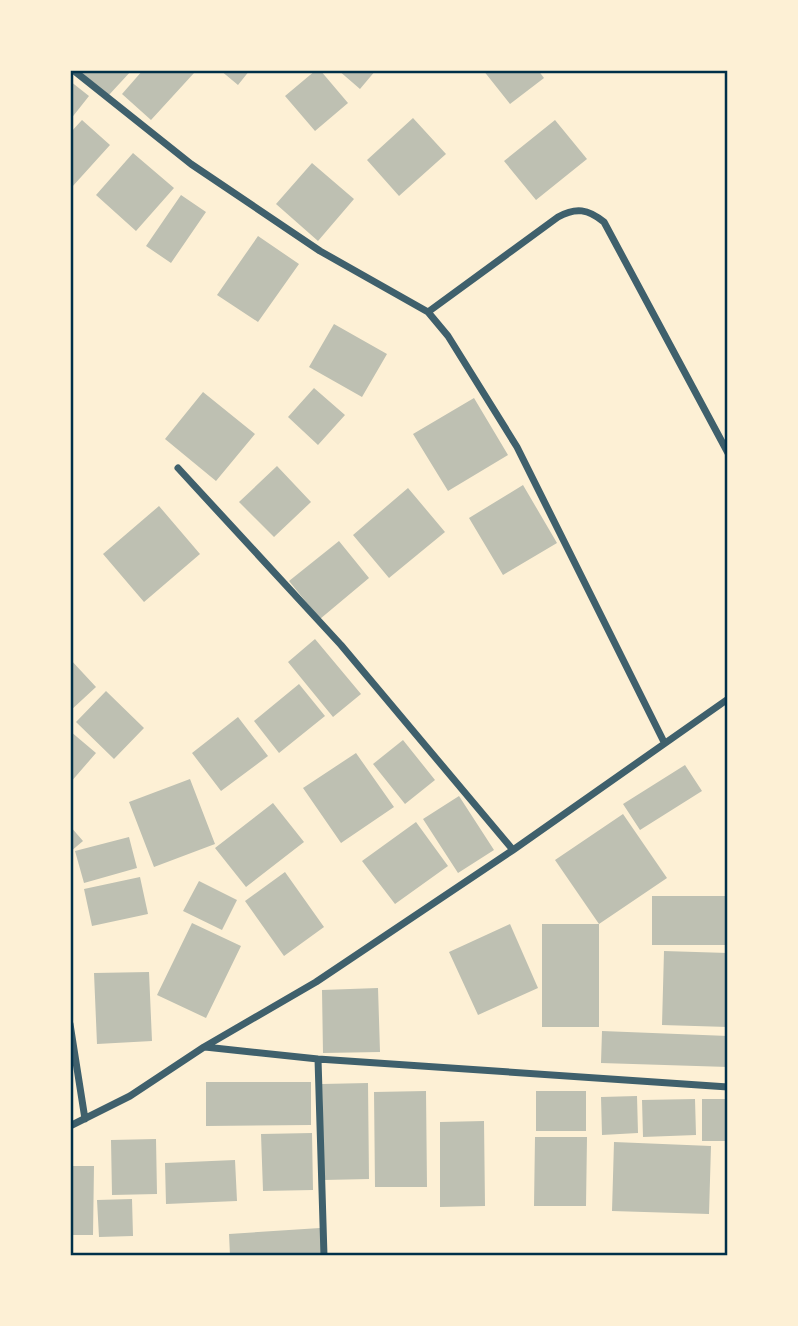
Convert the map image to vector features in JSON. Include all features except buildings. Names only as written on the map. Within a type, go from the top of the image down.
[{"type":"street","points":[[73,70],[201,171],[320,251],[428,312],[448,336],[517,447],[664,742]]},
{"type":"street","points":[[428,312],[558,217],[572,209],[586,210],[604,222],[728,453]]},
{"type":"street","points":[[178,468],[341,645],[513,850]]},
{"type":"street","points":[[70,1126],[130,1096],[204,1047],[316,982],[513,850],[728,699]]},
{"type":"street","points":[[70,1024],[85,1119]]},
{"type":"street","points":[[204,1047],[318,1059],[728,1087]]},
{"type":"street","points":[[318,1059],[324,1256]]}]
